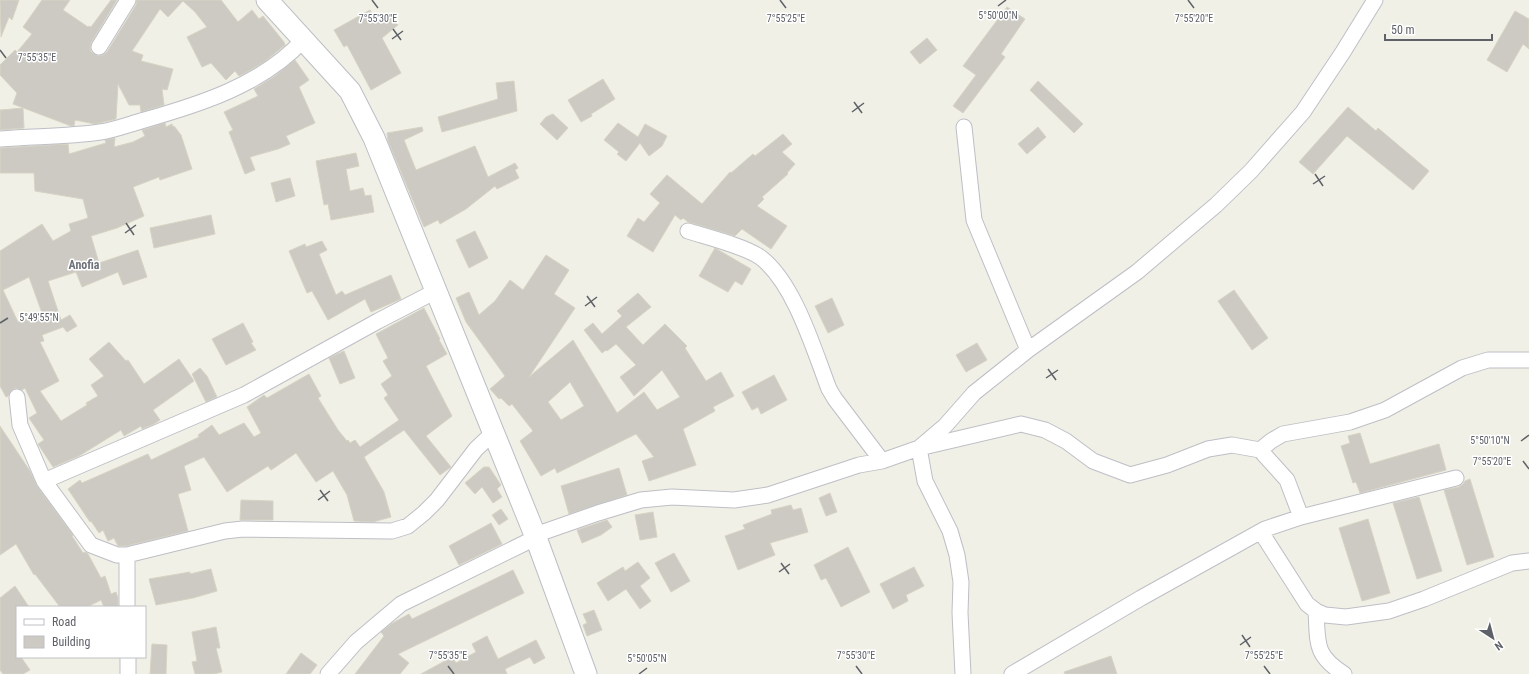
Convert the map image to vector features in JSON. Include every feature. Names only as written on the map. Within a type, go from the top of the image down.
[{"type":"main road","points":[[267,0],[350,91],[374,138],[535,535],[586,674]]},
{"type":"street","points":[[99,47],[128,0]]},
{"type":"street","points":[[919,448],[946,426],[974,393],[1028,350],[1137,272],[1216,205],[1251,171],[1303,112],[1343,52],[1375,0]]},
{"type":"street","points":[[0,139],[101,132],[169,113],[231,90],[257,76],[293,51],[304,39]]},
{"type":"street","points":[[964,127],[974,220],[1028,350]]},
{"type":"street","points":[[688,231],[749,250],[760,257],[773,269],[784,285],[801,316],[829,389],[835,400],[882,461]]},
{"type":"street","points":[[44,480],[244,395],[378,321],[436,291]]},
{"type":"street","points":[[1260,450],[1283,434],[1350,422],[1385,410],[1462,368],[1488,360],[1529,360]]},
{"type":"street","points":[[17,397],[20,424],[44,480],[91,544],[117,555],[126,555],[225,531],[243,529],[392,531],[408,526],[428,509],[445,490],[476,449],[493,434]]},
{"type":"street","points":[[328,674],[356,642],[401,604],[529,541],[535,535],[641,500],[672,497],[734,500],[768,495],[859,465],[882,461],[919,448],[1021,424],[1045,430],[1066,441],[1093,461],[1130,475],[1167,465],[1208,449],[1232,445],[1260,450],[1288,480],[1301,517]]},
{"type":"street","points":[[919,448],[925,481],[950,531],[957,555],[961,582],[960,613],[963,674]]},
{"type":"street","points":[[1012,674],[1148,594],[1261,532],[1301,517],[1456,478]]},
{"type":"street","points":[[1261,532],[1307,604],[1316,611],[1325,615],[1346,617],[1389,611],[1512,563],[1529,561]]},
{"type":"street","points":[[126,555],[127,606]]},
{"type":"street","points":[[1316,611],[1318,646],[1323,656],[1332,666],[1344,674]]},
{"type":"street","points":[[128,658],[128,674]]},
{"type":"building","points":[[0,0],[19,0],[12,20],[9,17],[1,37]]},
{"type":"building","points":[[42,0],[70,0],[63,10],[88,27],[91,27],[111,0],[117,0],[91,43],[91,52],[98,56],[107,52],[136,5],[137,0],[221,0],[238,22],[252,10],[259,19],[263,16],[285,45],[264,62],[239,76],[235,71],[226,80],[211,63],[202,67],[187,37],[207,27],[195,12],[183,1],[168,17],[160,9],[132,51],[143,55],[141,61],[173,69],[167,90],[162,89],[164,105],[141,112],[140,105],[129,105],[118,84],[116,119],[95,124],[75,120],[74,126],[71,126],[13,104],[17,93],[0,75],[0,65],[15,50],[17,52],[32,34],[23,27]]},
{"type":"building","points":[[1007,7],[1025,19],[1001,54],[1005,57],[963,113],[953,106],[976,75],[963,66]]},
{"type":"building","points":[[370,10],[377,23],[389,13],[398,25],[382,38],[401,73],[371,90],[347,45],[344,47],[334,30]]},
{"type":"building","points":[[1515,11],[1529,19],[1529,49],[1523,44],[1507,72],[1487,60]]},
{"type":"building","points":[[927,38],[937,50],[920,64],[910,52]]},
{"type":"building","points":[[295,60],[309,80],[299,87],[315,123],[286,136],[290,144],[250,157],[255,170],[245,174],[229,132],[233,130],[224,112],[258,96],[254,89],[275,76]]},
{"type":"building","points":[[603,79],[615,99],[581,122],[568,100]]},
{"type":"building","points":[[514,81],[517,111],[442,132],[438,117],[498,99],[496,83]]},
{"type":"building","points":[[1038,81],[1083,124],[1074,133],[1030,90]]},
{"type":"building","points":[[1348,107],[1376,131],[1378,128],[1429,171],[1413,190],[1347,136],[1313,174],[1299,162]]},
{"type":"building","points":[[23,108],[24,128],[0,130],[0,110]]},
{"type":"building","points":[[553,114],[568,128],[557,140],[540,124],[546,117]]},
{"type":"building","points":[[165,123],[166,127],[172,124],[181,135],[192,169],[160,180],[159,177],[133,187],[144,216],[117,228],[91,236],[99,263],[138,250],[147,277],[123,285],[118,272],[82,287],[76,272],[48,281],[61,320],[70,315],[77,326],[67,332],[63,327],[42,335],[44,341],[40,342],[59,381],[40,391],[61,421],[87,405],[86,403],[98,396],[91,385],[104,376],[89,359],[109,342],[126,361],[128,360],[144,384],[179,359],[194,381],[153,410],[160,420],[154,424],[142,429],[141,426],[124,436],[121,430],[79,456],[53,467],[38,444],[44,440],[29,418],[37,413],[25,388],[22,390],[16,388],[6,397],[0,386],[0,251],[42,224],[53,241],[71,231],[69,224],[88,218],[83,199],[35,191],[34,173],[0,173],[0,148],[68,144],[69,154],[106,143],[105,140],[115,138],[114,147],[133,142],[145,136],[142,130]],"holes":[[[29,277],[42,313],[18,322],[3,290]]]},
{"type":"building","points":[[618,123],[638,137],[645,124],[667,136],[662,146],[649,156],[640,143],[626,161],[617,154],[619,152],[604,140]]},
{"type":"building","points":[[422,127],[423,131],[404,140],[416,170],[475,146],[488,177],[515,163],[518,168],[515,170],[519,178],[497,189],[495,186],[466,209],[440,224],[438,220],[424,227],[388,141],[387,133]]},
{"type":"building","points":[[1038,127],[1046,137],[1027,154],[1018,144]]},
{"type":"building","points":[[783,134],[792,144],[782,152],[795,164],[787,173],[788,174],[762,197],[764,199],[757,206],[787,226],[771,249],[742,229],[735,236],[688,222],[683,218],[681,220],[675,215],[653,252],[627,236],[638,218],[644,222],[660,203],[650,194],[667,175],[702,204],[730,172],[731,173],[753,154],[755,156]]},
{"type":"building","points":[[356,153],[359,166],[346,169],[350,191],[363,188],[365,196],[371,195],[374,212],[331,220],[328,204],[324,205],[316,161]]},
{"type":"building","points":[[290,178],[295,196],[276,202],[271,183]]},
{"type":"building","points":[[211,215],[215,234],[154,248],[150,228]]},
{"type":"building","points":[[475,231],[488,258],[469,268],[456,240]]},
{"type":"building","points":[[322,241],[327,250],[319,254],[336,295],[342,291],[345,295],[391,275],[401,299],[371,312],[365,299],[328,320],[312,291],[307,293],[289,251],[305,244],[306,247]]},
{"type":"building","points":[[715,248],[751,269],[742,285],[735,281],[728,292],[699,276]]},
{"type":"building","points":[[546,255],[569,270],[554,294],[575,308],[529,377],[573,340],[617,413],[644,392],[657,410],[680,397],[662,370],[634,396],[620,377],[636,365],[616,344],[602,353],[584,330],[593,323],[602,334],[622,316],[617,311],[638,293],[651,307],[626,327],[643,345],[665,324],[687,346],[685,348],[706,381],[721,372],[734,396],[713,407],[715,411],[683,429],[696,465],[649,481],[642,461],[654,457],[636,434],[557,473],[555,468],[541,476],[520,441],[533,431],[512,404],[509,406],[501,398],[499,399],[490,389],[505,376],[466,322],[456,298],[469,292],[479,315],[495,301],[510,280],[523,290]],"holes":[[[570,382],[584,406],[561,420],[548,402]]]},
{"type":"building","points":[[1234,290],[1268,338],[1252,350],[1218,301]]},
{"type":"building","points":[[832,298],[844,325],[828,333],[815,306]]},
{"type":"building","points":[[424,308],[447,354],[426,366],[452,416],[426,436],[451,467],[440,475],[404,430],[364,457],[384,492],[391,517],[373,522],[354,521],[347,495],[333,471],[316,482],[296,453],[271,470],[268,466],[227,492],[204,457],[184,466],[191,490],[178,494],[188,531],[126,546],[118,546],[114,538],[108,541],[103,530],[99,533],[68,489],[80,480],[82,483],[148,454],[151,460],[199,437],[198,435],[212,425],[219,435],[244,423],[254,437],[261,433],[247,407],[264,395],[267,398],[309,374],[321,396],[318,398],[338,430],[347,441],[348,440],[350,443],[355,440],[360,447],[399,420],[384,398],[388,395],[381,384],[392,376],[383,361],[388,358],[376,334]]},
{"type":"building","points":[[243,323],[253,342],[251,343],[256,350],[226,365],[212,339]]},
{"type":"building","points":[[977,343],[987,360],[966,372],[956,355]]},
{"type":"building","points":[[344,351],[355,378],[340,384],[329,358]]},
{"type":"building","points":[[200,368],[207,376],[217,397],[206,402],[192,374]]},
{"type":"building","points":[[774,375],[787,400],[761,414],[758,407],[752,410],[742,392]]},
{"type":"building","points":[[0,426],[30,471],[37,486],[73,535],[72,536],[83,553],[85,552],[88,554],[101,578],[105,576],[111,594],[116,592],[118,606],[104,606],[101,600],[89,606],[59,606],[35,574],[34,575],[16,544],[0,555]]},
{"type":"building","points":[[1360,433],[1370,464],[1439,444],[1446,470],[1360,493],[1356,482],[1353,483],[1341,446],[1350,443],[1348,436]]},
{"type":"building","points":[[484,467],[489,467],[501,485],[497,489],[502,497],[493,503],[482,487],[475,494],[465,483]]},
{"type":"building","points":[[619,468],[627,495],[569,514],[561,486]]},
{"type":"building","points":[[1470,479],[1494,557],[1467,565],[1444,490],[1459,487],[1465,481]]},
{"type":"building","points":[[830,493],[837,512],[826,516],[819,498]]},
{"type":"building","points":[[1419,497],[1442,571],[1417,579],[1393,503]]},
{"type":"building","points":[[241,500],[273,501],[273,520],[240,520]]},
{"type":"building","points":[[791,505],[793,510],[801,508],[808,532],[770,543],[775,555],[738,570],[725,536],[745,529],[743,525],[772,514],[771,510]]},
{"type":"building","points":[[501,509],[508,519],[499,525],[492,515]]},
{"type":"building","points":[[653,512],[657,537],[640,540],[635,515]]},
{"type":"building","points":[[1368,519],[1390,593],[1362,601],[1339,528]]},
{"type":"building","points":[[607,520],[612,527],[601,535],[582,543],[577,530]]},
{"type":"building","points":[[491,523],[502,544],[459,565],[449,546]]},
{"type":"building","points":[[848,547],[870,592],[841,607],[826,578],[821,580],[814,565]]},
{"type":"building","points":[[674,553],[690,581],[671,592],[655,563]]},
{"type":"building","points":[[638,562],[650,578],[640,586],[651,601],[640,609],[626,589],[608,601],[597,583],[623,567],[625,571]]},
{"type":"building","points":[[914,567],[924,586],[906,595],[908,601],[893,609],[880,584]]},
{"type":"building","points":[[211,569],[217,591],[193,598],[156,605],[149,579],[190,572],[190,574]]},
{"type":"building","points":[[513,570],[524,593],[398,654],[409,663],[400,674],[355,674],[384,636],[381,632],[391,624],[409,614],[412,619]]},
{"type":"building","points":[[15,586],[28,606],[16,606],[16,658],[22,658],[30,670],[23,674],[3,674],[0,670],[0,598]]},
{"type":"building","points":[[594,610],[602,630],[587,636],[583,625],[587,623],[583,614]]},
{"type":"building","points":[[216,627],[220,648],[216,648],[222,672],[214,674],[195,674],[192,662],[197,661],[192,632]]},
{"type":"building","points":[[487,636],[498,659],[536,640],[545,658],[534,664],[530,657],[505,669],[507,674],[421,674],[452,657],[456,663],[476,652],[472,644]]},
{"type":"building","points":[[152,644],[167,645],[166,674],[150,674]]},
{"type":"building","points":[[301,653],[317,665],[310,674],[286,674]]},
{"type":"building","points":[[1111,656],[1117,674],[1065,674],[1064,672]]},
{"type":"district","name":"Anofia","points":[[84,265]]}]
